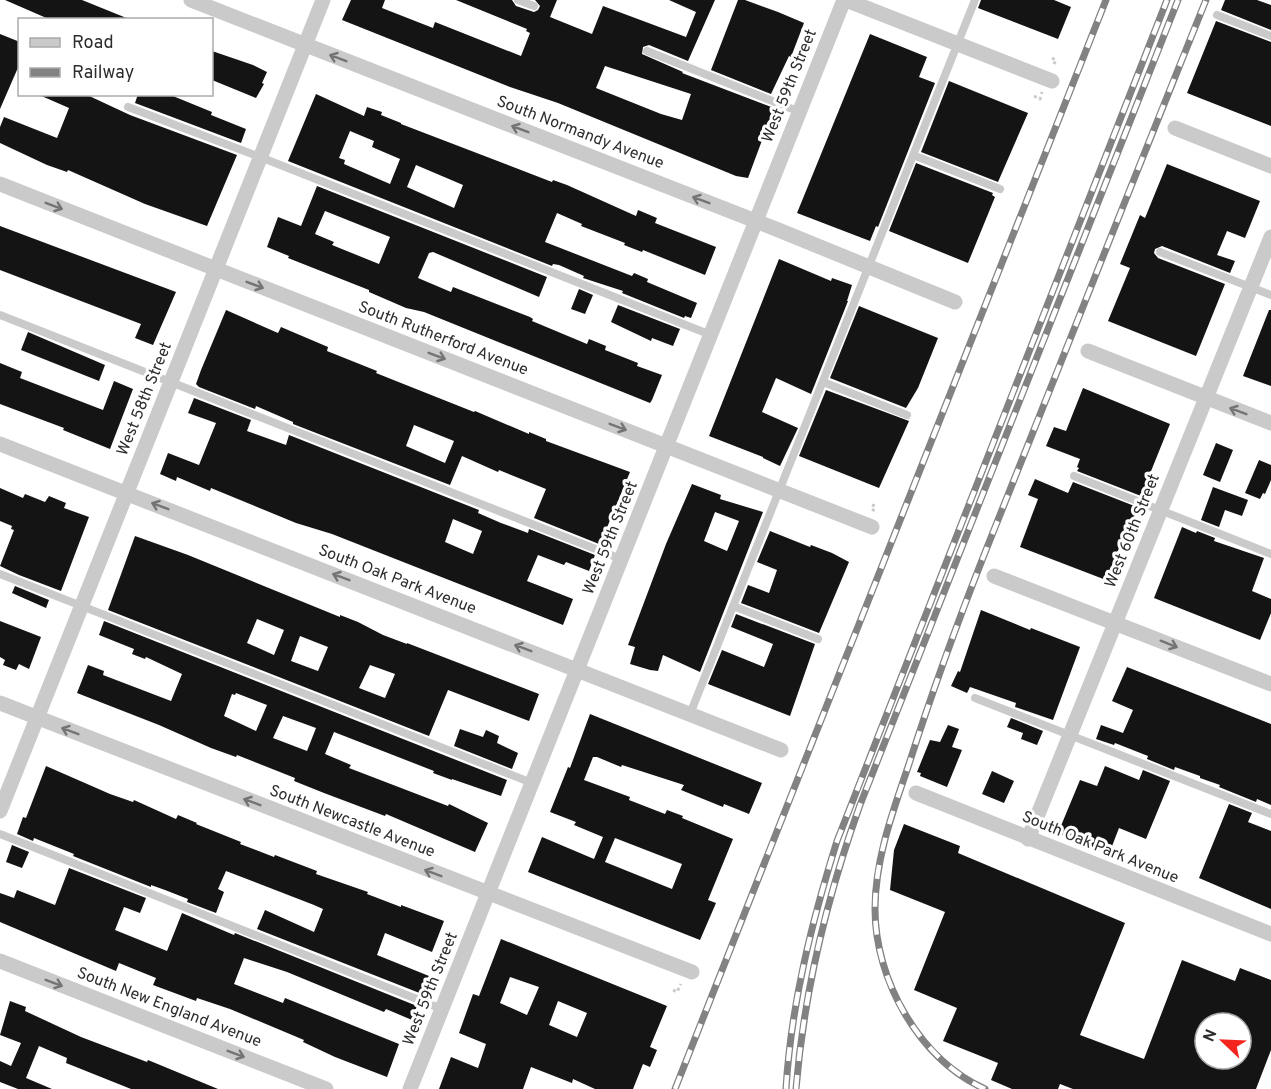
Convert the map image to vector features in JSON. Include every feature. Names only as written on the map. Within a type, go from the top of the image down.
[{"type":"street","name":"South Normandy Avenue","points":[[190,0],[756,221],[955,302]]},
{"type":"street","name":"West 58th Street","points":[[0,811],[323,0]]},
{"type":"street","points":[[845,0],[1052,81]]},
{"type":"street","name":"West 59th Street","points":[[410,1089],[845,0]]},
{"type":"street","points":[[1174,128],[1271,166]]},
{"type":"street","name":"South Rutherford Avenue","points":[[0,184],[873,527]]},
{"type":"street","name":"West 60th Street","points":[[1028,839],[1271,237]]},
{"type":"street","points":[[1088,351],[1271,423]]},
{"type":"street","name":"South Oak Park Avenue","points":[[0,444],[781,750]]},
{"type":"street","points":[[994,576],[1271,684]]},
{"type":"street","name":"South Newcastle Avenue","points":[[0,703],[692,972]]},
{"type":"street","name":"South Oak Park Avenue","points":[[916,793],[1271,934]]},
{"type":"street","name":"South New England Avenue","points":[[0,961],[326,1089]]},
{"type":"lane","points":[[518,0],[534,6]]},
{"type":"lane","points":[[690,714],[975,0]]},
{"type":"lane","points":[[1217,15],[1271,36]]},
{"type":"lane","points":[[647,51],[800,112]]},
{"type":"lane","points":[[128,107],[711,335]]},
{"type":"lane","points":[[913,155],[1000,189]]},
{"type":"lane","points":[[1160,252],[1271,295]]},
{"type":"lane","points":[[0,315],[621,559]]},
{"type":"lane","points":[[823,382],[907,415]]},
{"type":"lane","points":[[1074,477],[1271,555]]},
{"type":"lane","points":[[0,574],[532,783]]},
{"type":"lane","points":[[733,606],[818,639]]},
{"type":"lane","points":[[975,698],[1271,813]]},
{"type":"lane","points":[[0,834],[442,1009]]},
{"type":"building","points":[[5,0],[82,0],[127,18],[46,18]]},
{"type":"building","points":[[351,0],[385,0],[382,8],[433,28],[435,22],[521,56],[530,33],[526,31],[527,29],[456,0],[512,0],[516,6],[534,12],[540,6],[535,0],[557,0],[550,17],[592,34],[603,6],[686,37],[696,12],[669,0],[715,0],[688,61],[649,45],[643,47],[642,54],[682,73],[774,108],[748,178],[736,176],[558,103],[510,87],[342,20]],"holes":[[[605,66],[691,94],[682,120],[596,88]]]},
{"type":"building","points":[[738,0],[745,0],[804,23],[791,57],[789,56],[771,94],[711,70]]},
{"type":"building","points":[[981,0],[1054,0],[1071,7],[1058,39],[978,8]]},
{"type":"building","points":[[1225,0],[1257,0],[1271,5],[1271,30],[1221,10]]},
{"type":"building","points":[[1216,21],[1271,42],[1271,126],[1187,93]]},
{"type":"building","points":[[0,34],[18,41],[18,68],[0,109]]},
{"type":"building","points":[[870,34],[927,57],[919,77],[935,83],[878,227],[876,226],[870,241],[797,213]]},
{"type":"building","points":[[213,51],[267,72],[262,83],[264,84],[256,98],[213,80]]},
{"type":"building","points":[[949,81],[1028,113],[998,182],[921,152]]},
{"type":"building","points":[[316,94],[364,116],[367,107],[382,112],[381,115],[401,124],[552,182],[553,180],[567,185],[636,216],[638,210],[657,218],[655,223],[716,247],[705,275],[643,250],[642,252],[624,245],[625,243],[581,226],[582,224],[557,213],[545,242],[632,276],[634,273],[648,279],[647,282],[697,303],[691,318],[685,316],[684,318],[622,293],[623,291],[583,278],[584,276],[559,265],[553,264],[552,266],[288,161]],"holes":[[[350,131],[374,141],[372,147],[400,159],[390,184],[344,164],[345,160],[339,158]],[[416,165],[463,185],[454,208],[407,187]]]},
{"type":"building","points":[[42,96],[89,96],[130,115],[237,155],[207,226],[145,204],[68,170],[67,172],[47,165],[0,143],[0,127],[4,117],[57,138],[69,108]]},
{"type":"building","points":[[137,96],[173,96],[246,129],[241,143],[135,103]]},
{"type":"building","points":[[916,163],[993,193],[995,197],[968,263],[889,231]]},
{"type":"building","points":[[1167,164],[1260,201],[1245,238],[1227,231],[1217,255],[1235,261],[1230,273],[1162,246],[1155,249],[1154,253],[1158,258],[1225,284],[1196,356],[1108,321],[1130,268],[1120,264],[1140,215],[1145,218]]},
{"type":"building","points":[[317,186],[547,277],[539,297],[433,252],[429,253],[418,278],[451,292],[453,287],[530,317],[532,321],[587,344],[589,339],[606,346],[605,350],[638,363],[637,366],[662,375],[652,400],[650,403],[424,312],[406,308],[267,247],[278,217],[301,226]],"holes":[[[325,211],[390,237],[379,264],[332,245],[334,242],[315,234]]]},
{"type":"building","points":[[0,226],[176,292],[153,345],[135,338],[141,324],[0,270]]},
{"type":"building","points":[[779,259],[831,281],[832,278],[852,285],[848,301],[811,394],[776,378],[762,412],[798,428],[780,466],[709,436]]},
{"type":"building","points":[[579,289],[593,295],[585,314],[571,309]]},
{"type":"building","points":[[618,305],[680,329],[673,346],[652,338],[651,341],[611,322]]},
{"type":"building","points":[[859,306],[938,338],[918,388],[906,408],[830,378]]},
{"type":"building","points":[[226,310],[278,333],[281,327],[328,347],[327,351],[377,371],[376,373],[630,472],[599,544],[534,518],[546,489],[462,456],[450,485],[293,424],[256,406],[255,409],[199,387],[196,384]],"holes":[[[414,425],[454,441],[445,463],[406,446]]]},
{"type":"building","points":[[1269,310],[1271,310],[1271,386],[1243,376]]},
{"type":"building","points":[[28,332],[105,365],[99,381],[21,350]]},
{"type":"building","points":[[0,363],[22,372],[20,378],[103,410],[114,381],[133,389],[110,449],[63,430],[64,428],[0,404]]},
{"type":"building","points":[[1083,388],[1170,424],[1141,496],[1077,471],[1080,459],[1046,446],[1054,427],[1066,431]]},
{"type":"building","points":[[826,390],[909,421],[879,488],[799,456]]},
{"type":"building","points":[[194,398],[251,420],[247,431],[286,445],[289,435],[479,510],[478,513],[501,523],[528,533],[529,529],[595,555],[589,571],[538,555],[527,581],[573,599],[563,625],[211,488],[210,491],[177,477],[176,481],[160,474],[168,453],[199,465],[216,423],[188,413]],"holes":[[[453,519],[482,531],[473,554],[445,542]]]},
{"type":"building","points":[[1216,443],[1233,450],[1220,482],[1203,475]]},
{"type":"building","points":[[1259,460],[1271,465],[1271,480],[1265,494],[1263,493],[1260,499],[1245,493]]},
{"type":"building","points":[[1035,479],[1068,493],[1073,482],[1137,507],[1131,527],[1128,526],[1106,580],[1020,547],[1038,499],[1028,495]]},
{"type":"building","points":[[692,484],[721,495],[720,499],[763,512],[700,672],[663,655],[658,671],[630,664],[635,647],[628,645],[666,544]],"holes":[[[715,512],[739,521],[727,551],[704,541]]]},
{"type":"building","points":[[1213,487],[1248,500],[1242,516],[1225,510],[1219,527],[1201,520]]},
{"type":"building","points":[[0,488],[23,498],[25,494],[45,502],[49,496],[66,503],[64,508],[89,517],[61,591],[0,566],[14,530],[11,529],[12,526],[0,521]]},
{"type":"building","points":[[1182,527],[1264,558],[1252,591],[1271,599],[1271,613],[1260,640],[1154,598]]},
{"type":"building","points":[[770,531],[832,553],[849,562],[819,633],[741,603],[748,585],[769,593],[777,570],[757,562]]},
{"type":"building","points":[[135,536],[188,555],[340,617],[340,615],[358,622],[383,635],[539,694],[529,721],[448,690],[429,736],[108,610]],"holes":[[[257,619],[284,630],[274,655],[247,643]],[[300,636],[328,647],[318,671],[291,661]],[[370,665],[395,674],[385,698],[359,688]]]},
{"type":"building","points":[[15,586],[49,600],[46,608],[12,593]]},
{"type":"building","points":[[981,610],[1080,647],[1053,720],[1015,707],[1016,703],[970,687],[967,693],[951,686],[958,671],[960,672]]},
{"type":"building","points":[[736,614],[815,644],[790,716],[708,684],[722,650],[764,667],[773,644],[731,627]]},
{"type":"building","points":[[0,621],[41,637],[29,669],[19,664],[16,670],[3,665],[5,660],[0,657]]},
{"type":"building","points":[[104,621],[507,780],[501,796],[433,773],[434,771],[334,732],[325,754],[351,765],[349,768],[448,806],[449,804],[488,823],[475,852],[386,814],[385,816],[324,793],[294,781],[295,778],[237,755],[236,757],[211,748],[77,693],[88,665],[104,671],[103,675],[171,701],[182,674],[146,657],[145,659],[132,654],[134,649],[99,635]],"holes":[[[236,693],[267,705],[256,731],[224,716],[232,694]],[[283,716],[316,728],[307,751],[273,738]]]},
{"type":"building","points":[[1127,667],[1271,724],[1271,805],[1257,799],[1256,802],[1219,787],[1220,785],[1200,778],[1200,776],[1175,767],[1174,770],[1147,759],[1148,756],[1115,743],[1114,745],[1096,739],[1101,725],[1123,733],[1133,710],[1112,701]]},
{"type":"building","points":[[590,714],[762,783],[749,814],[724,804],[723,807],[681,790],[684,785],[593,757],[584,780],[630,797],[629,800],[665,814],[667,810],[683,816],[682,818],[733,839],[708,900],[716,903],[700,940],[528,872],[542,837],[594,859],[603,837],[574,825],[576,822],[550,812],[568,767],[570,768]],"holes":[[[615,838],[682,864],[672,889],[605,862]]]},
{"type":"building","points":[[1011,718],[1043,731],[1037,745],[1021,739],[1023,733],[1007,727]]},
{"type":"building","points":[[948,725],[959,729],[952,747],[962,750],[947,787],[920,776],[921,773],[917,772],[930,740],[940,742]]},
{"type":"building","points":[[460,729],[483,737],[486,730],[499,736],[497,743],[518,753],[512,769],[454,746]]},
{"type":"building","points":[[46,766],[110,794],[133,802],[134,800],[176,819],[178,815],[241,842],[240,844],[317,871],[316,874],[368,892],[367,894],[401,907],[401,905],[444,921],[432,952],[385,933],[377,955],[429,976],[422,994],[257,929],[265,910],[314,932],[323,909],[314,905],[226,871],[218,889],[224,892],[216,913],[187,902],[188,899],[151,885],[151,887],[34,838],[33,841],[17,834],[23,817],[26,818]]},
{"type":"building","points":[[1105,766],[1139,780],[1143,770],[1170,781],[1146,839],[1119,828],[1109,854],[1058,833],[1080,780],[1097,786]]},
{"type":"building","points":[[992,771],[1014,781],[1004,803],[982,794]]},
{"type":"building","points":[[1229,804],[1252,813],[1248,822],[1271,831],[1271,909],[1199,878]]},
{"type":"building","points":[[904,824],[960,846],[958,853],[1125,923],[1080,1035],[1144,1059],[1182,960],[1235,981],[1240,968],[1271,980],[1271,1050],[1256,1089],[1073,1089],[1060,1084],[1058,1089],[1012,1089],[991,1080],[998,1063],[943,1041],[957,1008],[914,990],[945,912],[890,890],[894,850]]},
{"type":"building","points":[[12,845],[29,852],[22,868],[6,862]]},
{"type":"building","points":[[69,868],[146,898],[140,913],[124,907],[115,930],[167,951],[182,913],[417,1006],[412,1020],[386,1009],[384,1012],[287,972],[244,958],[234,984],[283,1003],[285,998],[399,1044],[387,1077],[335,1057],[303,1042],[304,1040],[230,1009],[197,998],[196,1001],[153,985],[156,978],[119,963],[116,971],[0,922],[0,893],[14,898],[17,890],[55,905]]},
{"type":"building","points":[[501,939],[667,1006],[650,1047],[657,1050],[650,1067],[643,1064],[633,1089],[595,1089],[573,1079],[572,1083],[531,1067],[523,1089],[439,1089],[451,1057],[478,1068],[486,1044],[459,1033],[473,994],[479,996]],"holes":[[[510,977],[539,987],[527,1015],[500,1003]],[[558,1001],[587,1013],[577,1037],[549,1025]]]},
{"type":"building","points":[[10,1001],[26,1007],[25,1011],[81,1037],[147,1062],[148,1060],[218,1089],[131,1089],[66,1063],[67,1058],[39,1046],[26,1078],[52,1089],[18,1089],[0,1082],[0,1061],[11,1066],[21,1043],[0,1035]]},
{"type":"railway","points":[[675,1089],[1106,0]]},
{"type":"railway","points":[[786,1089],[793,1026],[804,963],[837,841],[1167,0]]},
{"type":"railway","points":[[796,1089],[811,980],[827,909],[860,805],[1178,0]]},
{"type":"railway","points":[[985,1089],[961,1076],[921,1038],[892,989],[877,936],[875,909],[878,872],[891,817],[965,603],[1206,0]]}]
